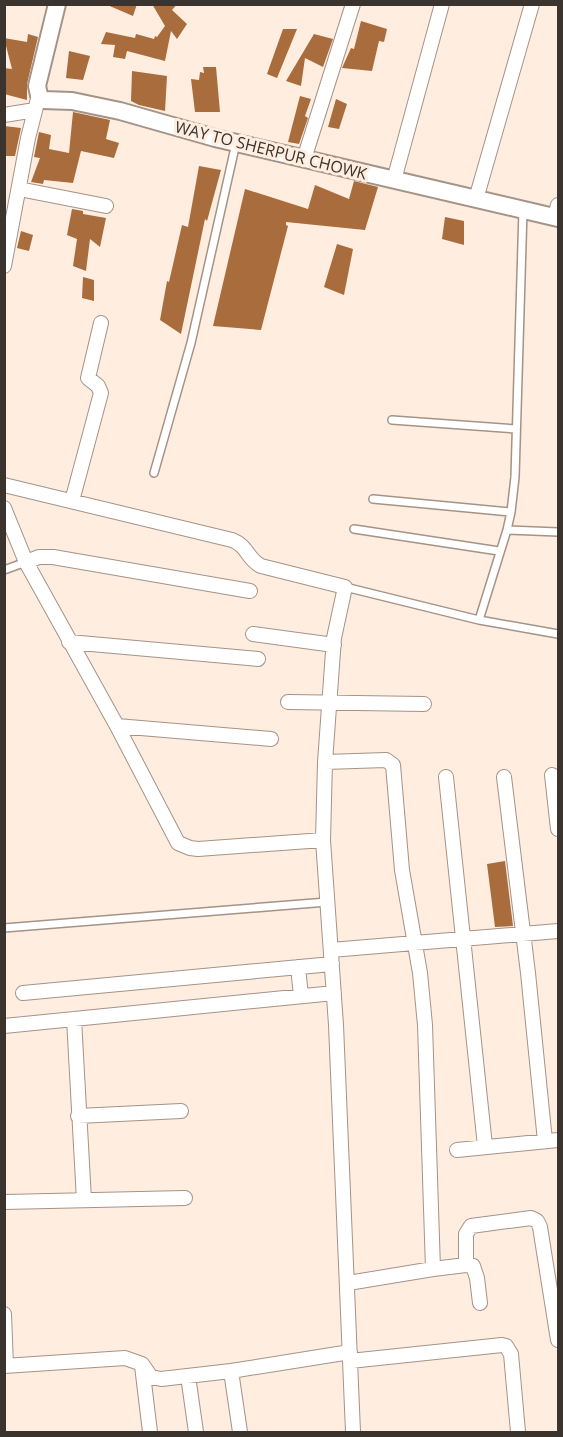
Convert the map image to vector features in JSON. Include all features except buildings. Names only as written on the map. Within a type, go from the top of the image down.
[{"type":"street","points":[[4,266],[37,103],[39,74],[57,4]]},
{"type":"street","points":[[304,159],[353,4]]},
{"type":"street","points":[[394,180],[442,4]]},
{"type":"street","points":[[476,199],[532,4]]},
{"type":"street","name":"WAY TO SHERPUR CHOWK","points":[[37,103],[43,100],[72,101],[120,111],[304,159],[523,210],[557,213]]},
{"type":"street","points":[[4,115],[37,103]]},
{"type":"street","points":[[19,189],[106,207]]},
{"type":"street","points":[[72,501],[101,393],[98,386],[88,378],[101,323]]},
{"type":"street","points":[[4,485],[232,540],[243,545],[251,560],[261,566],[345,587],[334,645],[329,702],[323,840],[334,993],[353,1432]]},
{"type":"street","points":[[4,508],[26,562],[117,726],[178,843],[198,849],[323,840]]},
{"type":"street","points":[[26,562],[39,557],[53,556],[250,591]]},
{"type":"street","points":[[253,634],[334,645]]},
{"type":"street","points":[[69,642],[258,659]]},
{"type":"street","points":[[288,702],[424,704]]},
{"type":"street","points":[[117,726],[271,739]]},
{"type":"street","points":[[325,762],[386,760],[393,765],[402,870],[420,973],[427,1065],[433,1269]]},
{"type":"street","points":[[552,775],[558,829]]},
{"type":"street","points":[[446,777],[485,1146]]},
{"type":"street","points":[[457,1150],[552,1141],[504,777]]},
{"type":"street","points":[[23,993],[298,967],[332,957],[415,943],[558,931]]},
{"type":"street","points":[[298,967],[301,996]]},
{"type":"street","points":[[4,1026],[334,993]]},
{"type":"street","points":[[74,1019],[84,1200]]},
{"type":"street","points":[[78,1116],[182,1111]]},
{"type":"street","points":[[4,1202],[185,1198]]},
{"type":"street","points":[[466,1265],[466,1234],[471,1226],[519,1218],[531,1218],[537,1221],[540,1227],[558,1340]]},
{"type":"street","points":[[348,1283],[433,1269],[473,1266],[480,1303]]},
{"type":"street","points":[[4,1314],[5,1366],[125,1358],[142,1364],[154,1379],[350,1357],[502,1345],[506,1346],[511,1354],[518,1432]]},
{"type":"street","points":[[142,1364],[150,1432]]},
{"type":"street","points":[[231,1371],[240,1432]]},
{"type":"street","points":[[188,1376],[196,1432]]},
{"type":"lane","points":[[154,473],[191,343],[236,143]]},
{"type":"lane","points":[[478,620],[507,530],[515,477],[523,210]]},
{"type":"lane","points":[[392,420],[516,429]]},
{"type":"lane","points":[[373,499],[511,512]]},
{"type":"lane","points":[[354,529],[499,551]]},
{"type":"lane","points":[[507,530],[558,531]]},
{"type":"lane","points":[[4,570],[26,562]]},
{"type":"lane","points":[[345,587],[478,620],[558,634]]},
{"type":"lane","points":[[4,928],[327,902]]}]
